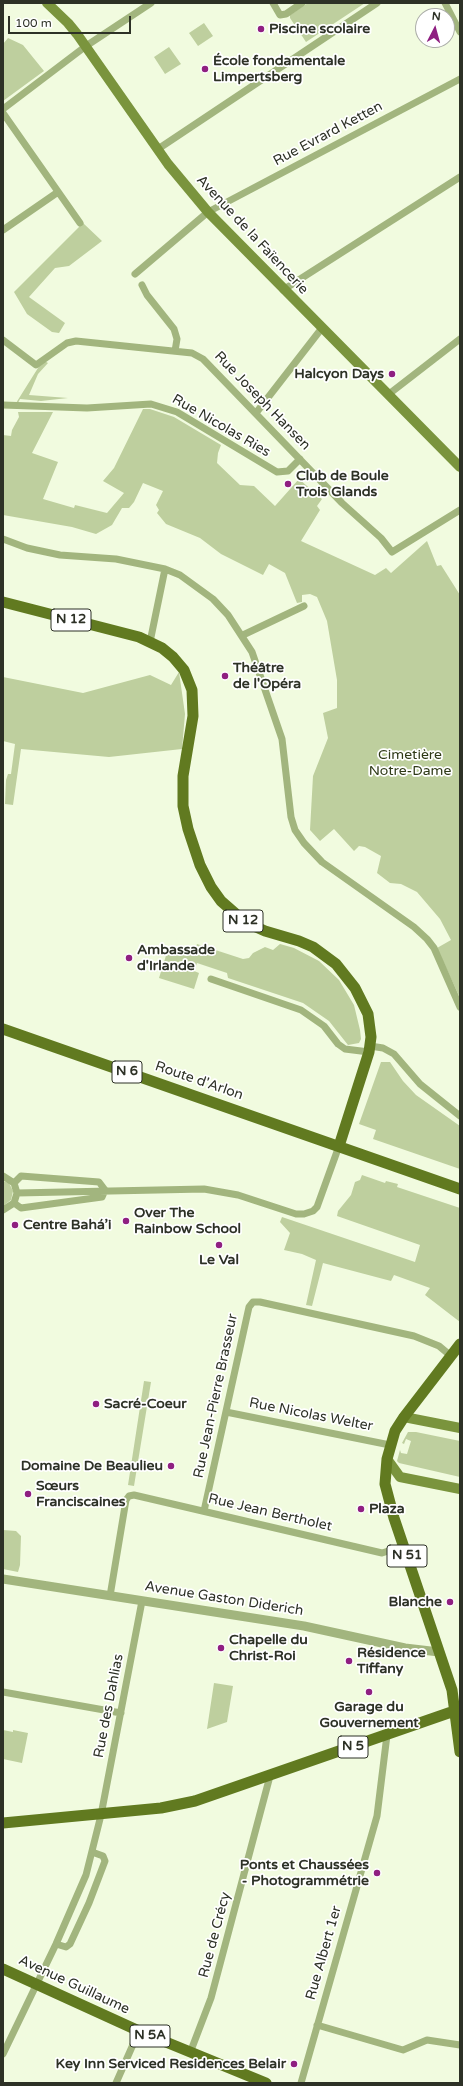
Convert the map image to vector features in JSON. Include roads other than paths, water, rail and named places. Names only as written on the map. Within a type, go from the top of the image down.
[{"type":"main road","name":"Avenue de la Faïencerie","points":[[47,3],[68,23],[86,46],[158,149],[208,212],[283,290],[389,394],[460,467]]},
{"type":"main road","name":"N 12","points":[[3,602],[139,637],[162,648],[173,657],[184,670],[192,690],[193,716],[183,776],[183,806],[188,829],[200,865],[211,887],[221,901],[235,915],[255,928],[299,941],[324,954],[346,974],[368,1014],[370,1049],[339,1146]]},
{"type":"main road","name":"Route d'Arlon","points":[[3,1029],[339,1146]]},
{"type":"main road","name":"N 6","points":[[339,1146],[460,1189]]},
{"type":"main road","name":"N 51","points":[[460,1344],[404,1417],[390,1445],[387,1459],[386,1492],[458,1710],[460,1752]]},
{"type":"main road","points":[[404,1417],[460,1428]]},
{"type":"main road","points":[[387,1459],[400,1477],[460,1490]]},
{"type":"main road","name":"N 5","points":[[3,1823],[101,1815],[161,1808],[195,1801],[458,1710]]},
{"type":"main road","name":"Avenue Guillaume","points":[[3,1969],[139,2031],[266,2083]]},
{"type":"street","points":[[3,109],[86,46],[151,3]]},
{"type":"street","points":[[273,3],[280,15],[286,14],[302,3]]},
{"type":"street","points":[[158,149],[377,3]]},
{"type":"street","points":[[444,3],[460,32]]},
{"type":"street","name":"Rue Evrard Ketten","points":[[135,274],[208,212],[460,79]]},
{"type":"street","points":[[3,113],[80,223]]},
{"type":"street","points":[[283,290],[460,177]]},
{"type":"street","points":[[3,230],[58,192]]},
{"type":"street","points":[[142,285],[174,329],[177,339],[175,351]]},
{"type":"street","points":[[256,413],[322,328]]},
{"type":"street","points":[[389,394],[460,339]]},
{"type":"street","name":"Rue Joseph Hansen","points":[[3,340],[36,365],[67,343],[76,341],[192,353],[202,359],[342,503],[381,538],[392,552],[460,510]]},
{"type":"street","name":"Rue Nicolas Ries","points":[[3,405],[87,408],[152,404],[177,412],[277,472],[288,471],[300,459]]},
{"type":"street","points":[[3,539],[27,548],[60,555],[116,559],[165,570],[180,575],[213,599],[228,615],[243,635],[252,652],[282,739],[291,817],[295,830],[322,862],[414,927],[427,938],[434,948],[460,1007]]},
{"type":"street","points":[[150,642],[165,570]]},
{"type":"street","points":[[243,635],[304,606]]},
{"type":"street","points":[[211,979],[301,1010],[324,1026],[338,1044],[346,1049],[383,1048],[394,1054],[420,1084],[460,1116]]},
{"type":"street","points":[[17,1193],[204,1189],[238,1195],[296,1214],[307,1213],[317,1207],[339,1146]]},
{"type":"street","points":[[3,1176],[14,1183],[17,1193],[14,1203],[3,1210]]},
{"type":"street","points":[[14,1183],[21,1176],[99,1182],[105,1190]]},
{"type":"street","points":[[14,1203],[21,1208],[102,1197],[105,1190]]},
{"type":"street","name":"Rue Jean-Pierre Brasseur","points":[[204,1511],[249,1307],[253,1302],[260,1302],[414,1336],[439,1346],[451,1356]]},
{"type":"street","name":"Rue Nicolas Welter","points":[[226,1412],[390,1445]]},
{"type":"street","name":"Rue Jean Bertholet","points":[[110,1596],[122,1521],[126,1500],[129,1496],[142,1496],[382,1553],[404,1546]]},
{"type":"street","name":"Avenue Gaston Diderich","points":[[3,1578],[304,1626],[405,1648],[439,1652]]},
{"type":"street","name":"Rue des Dahlias","points":[[3,2054],[76,1899],[92,1852],[101,1815],[142,1601]]},
{"type":"street","points":[[3,1692],[121,1713]]},
{"type":"street","name":"Rue Albert 1er","points":[[301,2083],[376,1816],[387,1735]]},
{"type":"street","name":"Rue de Crécy","points":[[190,2053],[213,1991],[270,1776]]},
{"type":"street","points":[[56,1944],[66,1948],[70,1944],[90,1903],[105,1861],[104,1856],[92,1852]]},
{"type":"street","points":[[317,2025],[402,2050],[427,2040],[460,2045]]},
{"type":"street","points":[[116,2083],[139,2031]]},
{"type":"place","name":"Piscine scolaire","points":[[261,29]]},
{"type":"place","name":"École fondamentale Limpertsberg","points":[[205,69]]},
{"type":"place","name":"Halcyon Days","points":[[392,374]]},
{"type":"place","name":"Club de Boule Trois Glands","points":[[288,484]]},
{"type":"place","name":"Théâtre de l'Opéra","points":[[225,676]]},
{"type":"place","name":"Ambassade d'Irlande","points":[[129,958]]},
{"type":"place","name":"Over The Rainbow School","points":[[126,1221]]},
{"type":"place","name":"Centre Bahá’i","points":[[15,1225]]},
{"type":"place","name":"Le Val","points":[[219,1245]]},
{"type":"place","name":"Sacré-Coeur","points":[[96,1404]]},
{"type":"place","name":"Domaine De Beaulieu","points":[[171,1466]]},
{"type":"place","name":"Sœurs Franciscaines","points":[[28,1494]]},
{"type":"place","name":"Plaza","points":[[361,1509]]},
{"type":"place","name":"Blanche","points":[[450,1602]]},
{"type":"place","name":"Chapelle du Christ-Roi","points":[[221,1648]]},
{"type":"place","name":"Résidence Tiffany","points":[[349,1661]]},
{"type":"place","name":"Garage du Gouvernement","points":[[369,1692]]},
{"type":"place","name":"Ponts et Chaussées - Photogrammétrie","points":[[377,1873]]},
{"type":"place","name":"Key Inn Serviced Residences Belair","points":[[294,2064]]},
{"type":"park label","name":"Cimetière Notre-Dame","points":[[410,764]]}]
